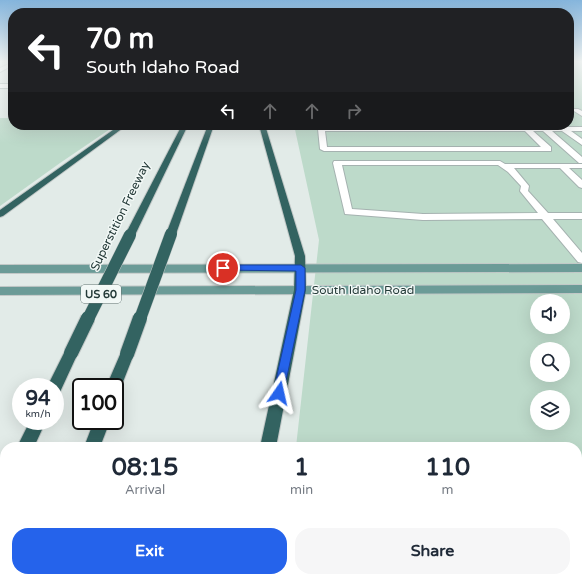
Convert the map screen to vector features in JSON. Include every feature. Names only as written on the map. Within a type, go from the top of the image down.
[{"type":"highway","points":[[0,214],[117,130]]},
{"type":"highway","name":"Superstition Freeway","points":[[60,378],[182,130]]},
{"type":"highway","points":[[118,378],[209,130]]},
{"type":"highway","points":[[263,130],[300,256],[301,268],[300,290],[269,442]]},
{"type":"highway","points":[[28,442],[34,430]]},
{"type":"highway","points":[[94,442],[99,430]]},
{"type":"main road","name":"South Idaho Road","points":[[0,268],[582,268]]},
{"type":"main road","name":"South Idaho Road","points":[[0,291],[582,290]]},
{"type":"street","points":[[576,110],[582,114]]},
{"type":"street","points":[[321,130],[324,149],[548,149],[528,130]]},
{"type":"street","points":[[546,130],[582,161]]},
{"type":"street","points":[[565,130],[582,143]]},
{"type":"street","points":[[582,216],[545,216],[423,217],[348,212],[337,163],[500,163],[511,170],[525,186],[524,192],[545,216],[582,260]]},
{"type":"street","points":[[503,166],[582,166]]},
{"type":"street","points":[[562,166],[580,182]]},
{"type":"green space","points":[[574,89],[582,89],[582,442],[297,442],[319,240],[295,130],[574,130]]},
{"type":"green space","points":[[0,118],[8,118],[8,130],[109,130],[0,206]]},
{"type":"route","points":[[223,268],[301,268],[300,290],[279,393]]}]
